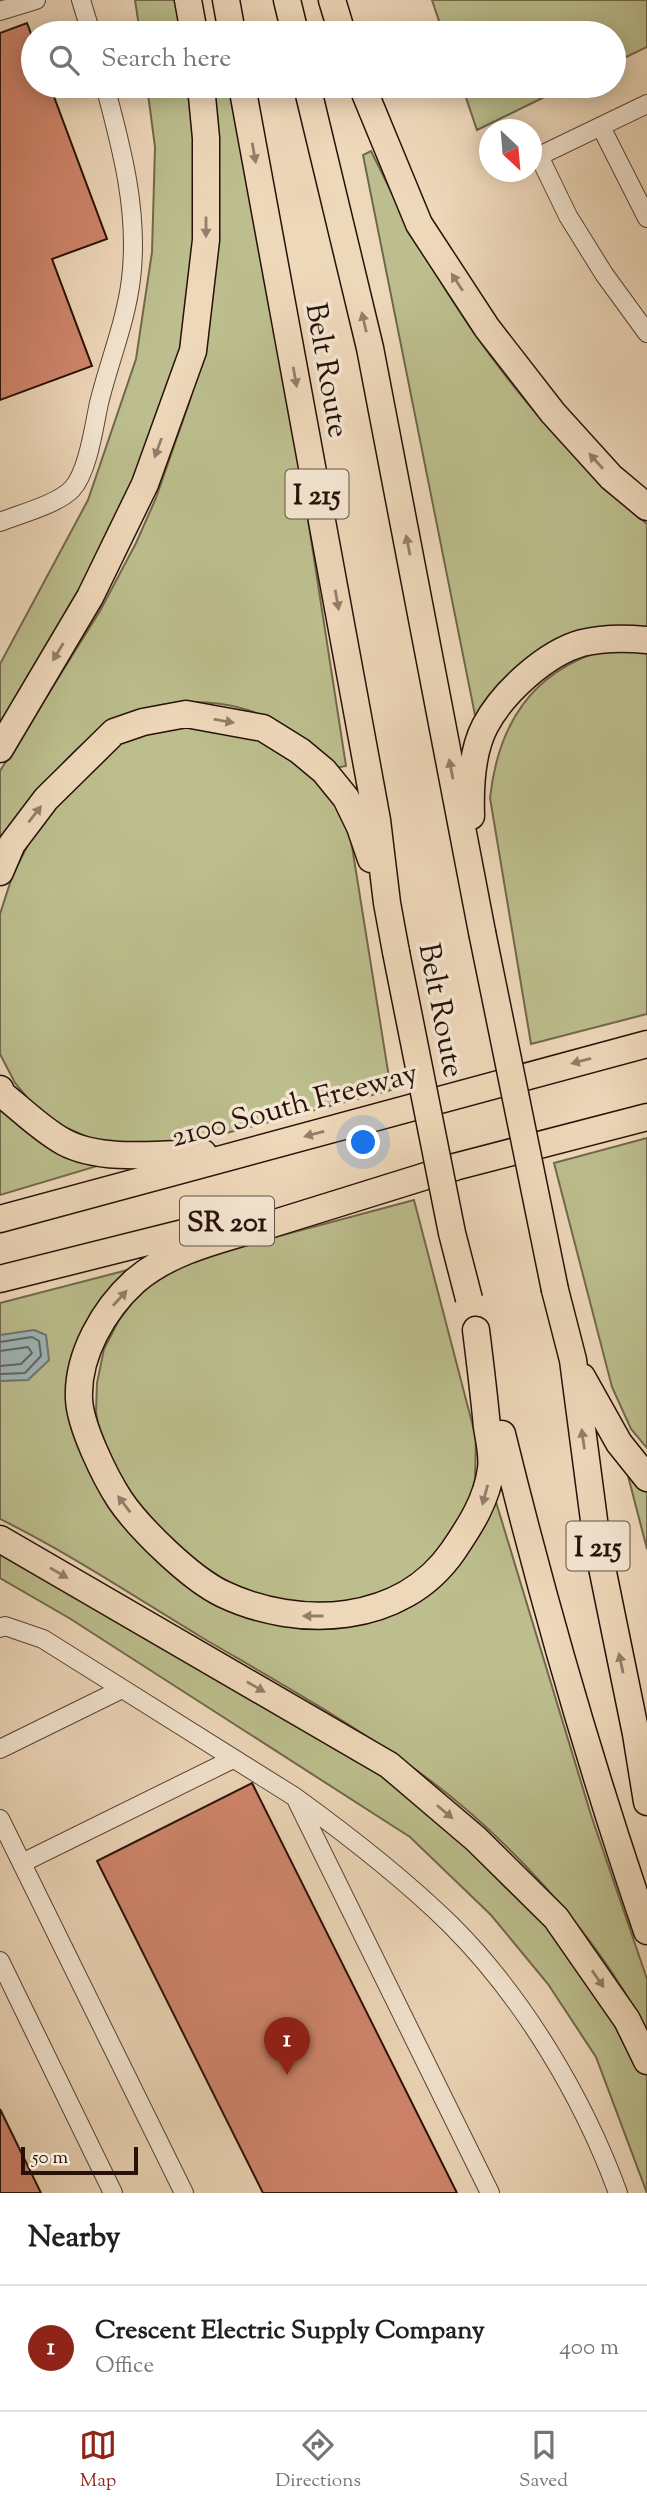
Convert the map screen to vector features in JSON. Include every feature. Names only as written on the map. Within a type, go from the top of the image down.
[{"type":"highway","points":[[188,0],[192,21]]},
{"type":"highway","points":[[226,0],[230,21]]},
{"type":"highway","points":[[287,0],[292,21]]},
{"type":"highway","points":[[332,0],[338,21]]},
{"type":"highway","points":[[0,749],[90,597],[145,484],[192,351],[206,240],[206,138],[202,98]]},
{"type":"highway","name":"Belt Route","points":[[244,98],[377,820],[387,903],[452,1233],[514,1483],[570,1688],[647,1931]]},
{"type":"highway","name":"Belt Route","points":[[310,98],[370,348],[482,932],[555,1290],[573,1360],[597,1543],[647,1802]]},
{"type":"highway","points":[[367,98],[419,224],[487,328],[553,413],[611,477],[647,507]]},
{"type":"highway","points":[[473,884],[471,794],[476,755],[485,726],[507,695],[541,663],[582,643],[631,638],[647,640]]},
{"type":"highway","points":[[0,872],[12,844],[46,799],[114,732],[143,722],[186,714],[263,728],[300,751],[324,771],[346,798],[360,827],[387,903]]},
{"type":"highway","name":"2100 South Freeway","points":[[0,1219],[647,1044]]},
{"type":"highway","points":[[0,1089],[3,1095],[64,1142],[91,1150],[127,1155],[247,1152]]},
{"type":"highway","name":"SR 201","points":[[0,1279],[316,1198],[455,1167],[647,1116]]},
{"type":"highway","points":[[455,1167],[184,1251],[137,1280],[116,1301],[89,1347],[81,1375],[79,1400],[101,1465],[120,1500],[150,1535],[182,1565],[220,1593],[255,1606],[293,1616],[335,1616],[373,1609],[407,1596],[442,1567],[481,1507],[492,1467],[476,1330]]},
{"type":"highway","points":[[573,1360],[608,1425],[637,1468],[647,1478]]},
{"type":"highway","points":[[0,1539],[389,1765],[476,1839],[556,1918],[626,2020],[647,2062]]},
{"type":"lane","points":[[0,11],[36,0]]},
{"type":"lane","points":[[81,0],[87,21]]},
{"type":"lane","points":[[0,522],[61,497],[76,484],[90,444],[107,370],[122,322],[131,279],[131,193],[108,98]]},
{"type":"lane","points":[[647,104],[539,156],[568,216],[604,274],[647,333]]},
{"type":"lane","points":[[601,127],[647,218]]},
{"type":"lane","points":[[0,1628],[5,1626],[43,1639],[295,1797],[334,1825],[419,1895],[452,1926],[485,1964],[541,2039],[564,2076],[618,2193]]},
{"type":"lane","points":[[0,1749],[121,1689]]},
{"type":"lane","points":[[22,1863],[233,1759]]},
{"type":"lane","points":[[295,1797],[491,2193]]},
{"type":"lane","points":[[0,1819],[184,2193]]},
{"type":"lane","points":[[0,1961],[113,2193]]},
{"type":"green space","points":[[135,0],[183,0],[187,21],[138,21]]},
{"type":"green space","points":[[432,0],[647,0],[647,47],[626,57],[626,21],[439,21]]},
{"type":"green space","points":[[149,98],[196,98],[195,286],[158,443],[0,738],[0,664],[88,500],[136,359],[152,252],[155,147]]},
{"type":"green space","points":[[215,98],[232,98],[287,383],[346,766],[335,768],[311,744],[283,725],[252,711],[219,704],[186,702],[153,707],[121,718],[76,750],[39,794],[0,860],[0,771],[100,611],[136,543],[156,498],[190,400],[207,327],[218,240],[219,164]]},
{"type":"green space","points":[[466,98],[542,98],[500,119],[479,119],[477,130]]},
{"type":"green space","points":[[371,151],[430,264],[501,370],[585,467],[647,524],[647,627],[603,632],[477,725],[363,155]]},
{"type":"green space","points":[[647,644],[647,1014],[531,1044],[490,798],[501,747],[510,725],[523,705],[538,687],[557,672],[604,650]]},
{"type":"green space","points":[[170,721],[241,725],[324,780],[350,834],[391,1090],[219,1135],[162,1144],[97,1141],[60,1125],[34,1106],[15,1083],[0,1054],[0,914],[13,874],[33,835],[106,748]]},
{"type":"green space","points":[[0,1098],[104,1164],[0,1195]]},
{"type":"green space","points":[[647,1138],[647,1448],[631,1429],[612,1387],[554,1163]]},
{"type":"green space","points":[[414,1200],[476,1438],[475,1479],[469,1506],[455,1534],[406,1585],[324,1611],[239,1589],[199,1563],[162,1532],[129,1492],[101,1440],[96,1412],[97,1383],[104,1349],[119,1320],[139,1294],[167,1272],[227,1250]]},
{"type":"green space","points":[[143,1266],[87,1345],[94,1470],[255,1618],[303,1629],[347,1626],[378,1618],[486,1505],[496,1502],[591,1815],[647,1979],[647,2032],[626,1994],[574,1920],[511,1851],[444,1791],[333,1715],[77,1561],[0,1519],[0,1303]]},
{"type":"green space","points":[[637,1473],[647,1483],[647,1549],[628,1476]]},
{"type":"green space","points":[[0,1543],[374,1763],[527,1893],[647,2069],[647,2193],[596,2057],[548,1984],[491,1915],[410,1837],[69,1618],[0,1578]]},
{"type":"water","points":[[34,1330],[46,1335],[49,1360],[28,1380],[0,1381],[0,1335]]},
{"type":"building","points":[[21,25],[21,98],[54,98],[107,239],[52,259],[92,366],[0,400],[0,33]]},
{"type":"building","points":[[252,1783],[457,2193],[263,2193],[97,1861]]},
{"type":"building","points":[[0,2109],[41,2193],[0,2193]]},
{"type":"place","name":"Crescent Electric Supply Company","points":[[287,2075]]}]
